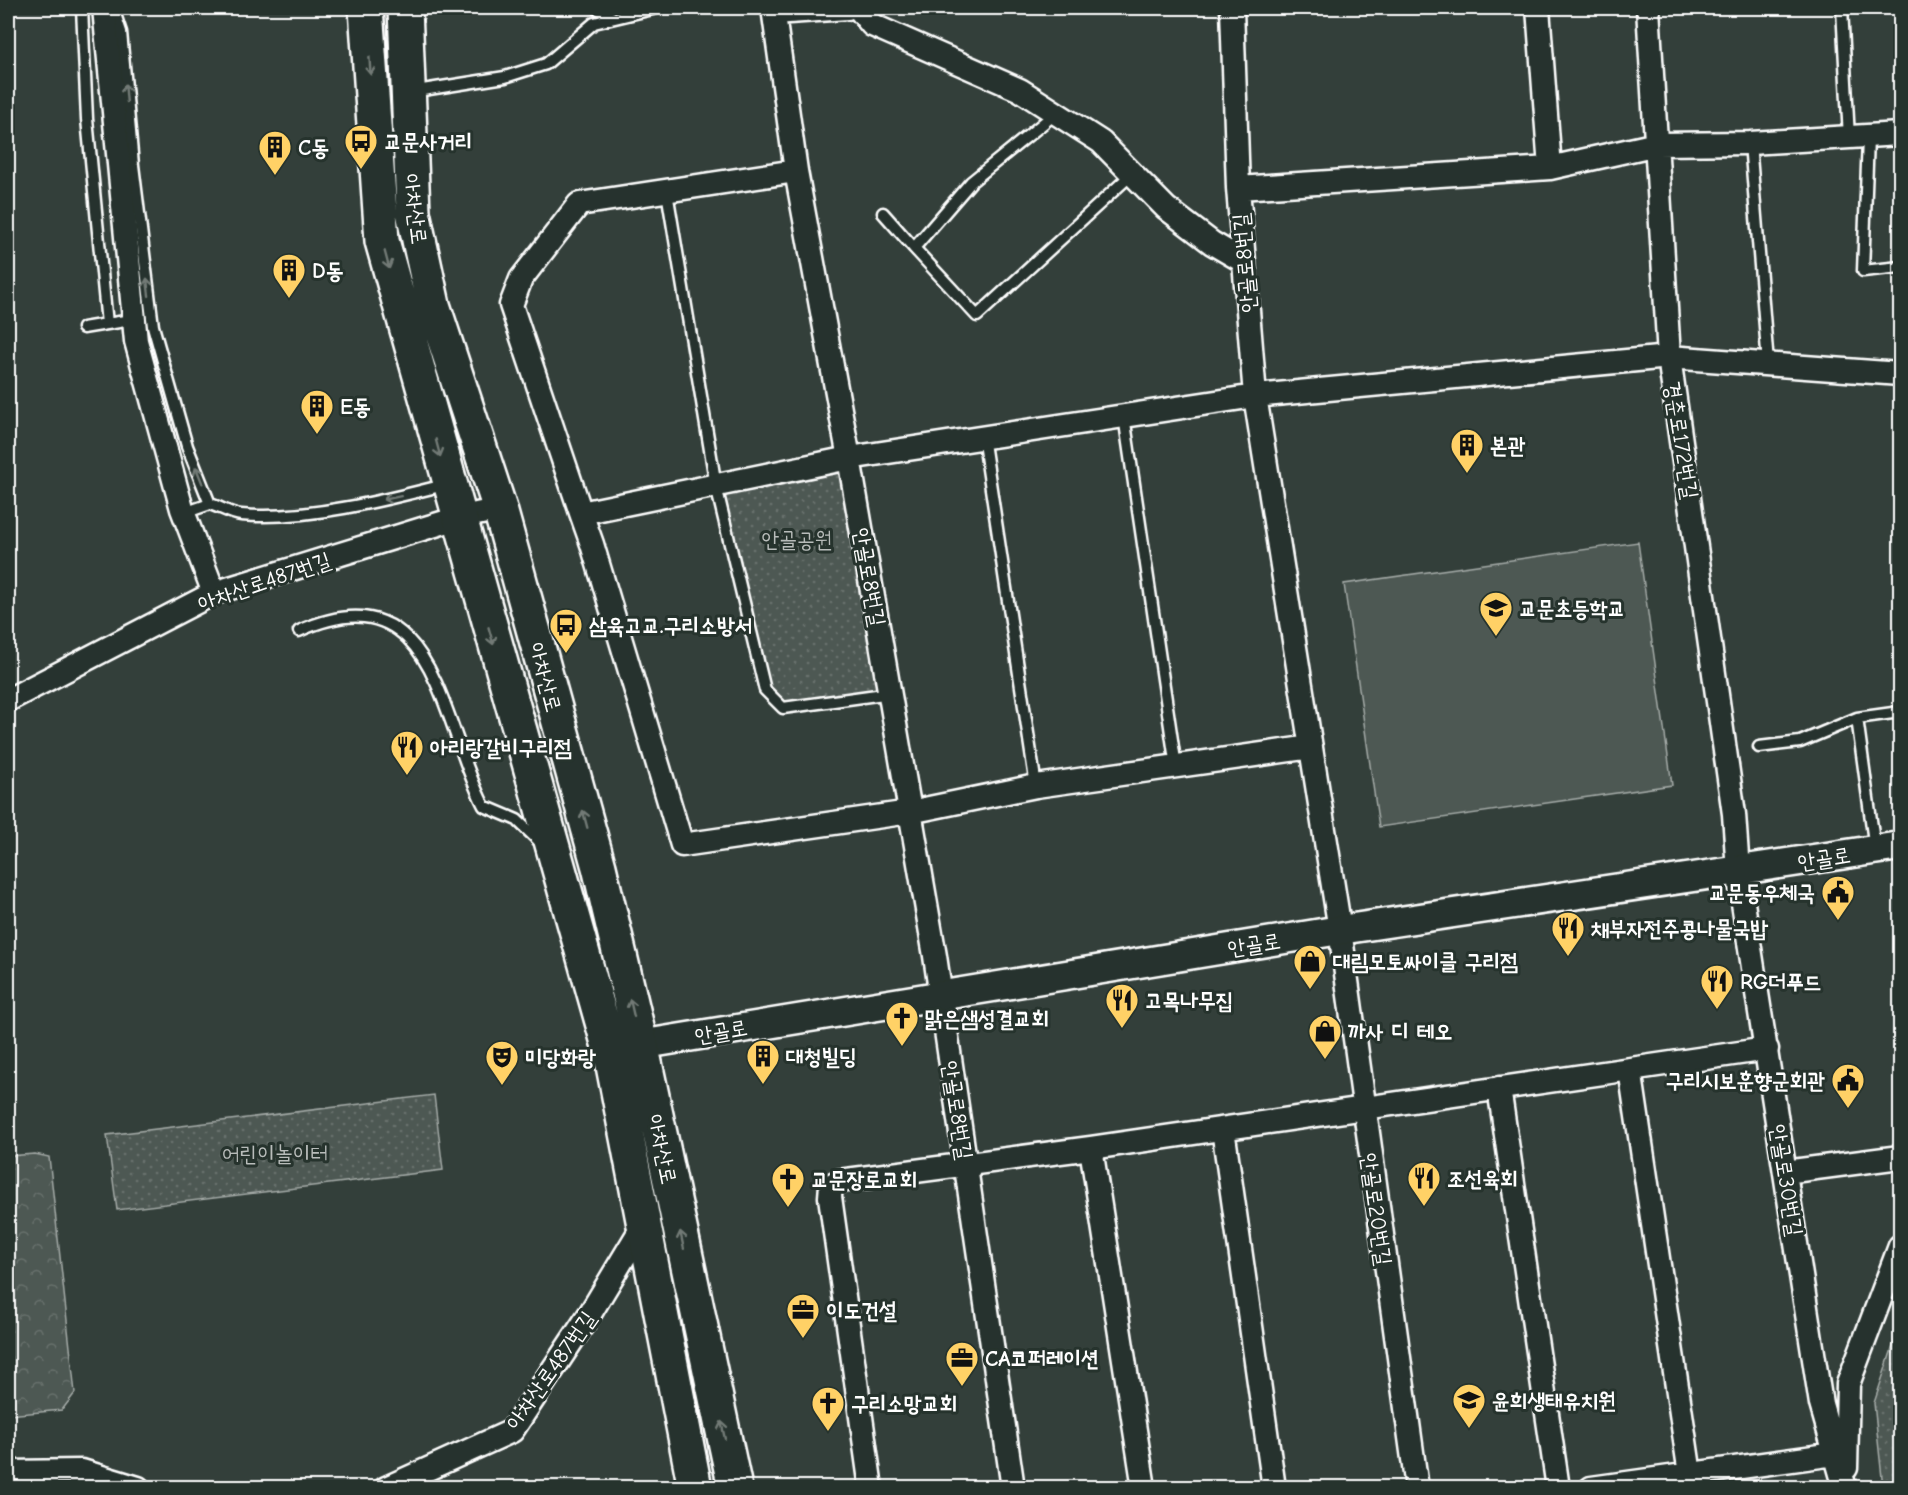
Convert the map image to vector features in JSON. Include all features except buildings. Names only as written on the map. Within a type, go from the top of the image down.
[{"type":"main road","name":"아차산로","points":[[366,8],[382,241],[448,484],[554,856],[625,1047],[735,1488]]},
{"type":"main road","name":"아차산로","points":[[405,8],[413,212],[431,293],[500,509],[599,867],[625,1047],[644,1224],[695,1488]]},
{"type":"street","points":[[104,8],[143,318],[136,341],[184,513],[214,593]]},
{"type":"street","points":[[774,10],[847,8]]},
{"type":"street","points":[[858,8],[872,25],[1020,90],[1101,142],[1166,208],[1212,243],[1244,261]]},
{"type":"street","name":"안골로8번길","points":[[1232,8],[1238,188],[1255,396],[1311,747]]},
{"type":"street","points":[[1538,8],[1550,168]]},
{"type":"street","name":"경춘로172번길","points":[[1648,8],[1669,357],[1728,767],[1738,871]]},
{"type":"street","name":"안골로8번길","points":[[774,10],[796,171],[891,693],[940,994],[1013,1488]]},
{"type":"street","points":[[1238,188],[1550,168],[1657,144],[1750,143],[1900,134]]},
{"type":"street","points":[[796,171],[579,204],[521,279],[511,305],[581,513],[682,845],[910,812],[1036,786],[1176,768],[1311,747]]},
{"type":"street","points":[[581,513],[849,458],[1255,396],[1669,357],[1900,374]]},
{"type":"street","name":"아차산로487번길","points":[[8,700],[214,593],[458,518],[500,509]]},
{"type":"street","name":"안골로20번길","points":[[1311,747],[1340,930],[1417,1488]]},
{"type":"street","name":"안골로","points":[[625,1047],[1340,930],[1888,848]]},
{"type":"street","name":"안골로30번길","points":[[1738,871],[1821,1404],[1845,1488]]},
{"type":"street","points":[[871,1488],[830,1197],[831,1185],[839,1181],[1092,1148],[1767,1049]]},
{"type":"street","points":[[1630,1069],[1691,1481]]},
{"type":"street","points":[[1499,1088],[1558,1488]]},
{"type":"street","points":[[1222,1129],[1275,1488]]},
{"type":"street","points":[[1092,1148],[1144,1488]]},
{"type":"street","points":[[1785,1172],[1900,1157]]},
{"type":"street","name":"아차산로487번길","points":[[386,1488],[512,1431],[591,1312],[644,1224]]},
{"type":"street","points":[[1845,1488],[1848,1384],[1900,1246]]},
{"type":"street","points":[[1591,1488],[1691,1481],[1835,1454]]},
{"type":"street","points":[[8,1472],[82,1471],[138,1488]]},
{"type":"lane","points":[[82,8],[87,119],[107,324]]},
{"type":"lane","points":[[114,8],[121,32],[143,318],[187,446],[210,504]]},
{"type":"lane","points":[[596,8],[614,18]]},
{"type":"lane","points":[[407,93],[505,77],[546,64],[594,23],[657,8]]},
{"type":"lane","points":[[1842,8],[1858,138],[1863,271],[1900,267]]},
{"type":"lane","points":[[914,248],[971,182],[1056,113]]},
{"type":"lane","points":[[1750,143],[1768,364]]},
{"type":"lane","points":[[884,213],[978,316],[1132,173]]},
{"type":"lane","points":[[667,192],[716,486],[765,690],[783,708],[891,693]]},
{"type":"lane","points":[[83,328],[143,318]]},
{"type":"lane","points":[[1124,416],[1176,768]]},
{"type":"lane","points":[[983,436],[1036,786]]},
{"type":"lane","points":[[184,513],[210,504],[239,515],[310,513],[389,499],[448,484]]},
{"type":"lane","points":[[299,631],[326,619],[354,615],[387,622],[418,649],[441,693],[484,806],[517,820],[554,856]]},
{"type":"lane","points":[[1759,747],[1800,742],[1857,718],[1900,712]]},
{"type":"lane","points":[[1857,718],[1888,848]]},
{"type":"green space","name":"안골공원","points":[[849,458],[891,693],[783,708],[765,690],[716,486]]},
{"type":"green space","points":[[1638,542],[1672,785],[1379,827],[1344,584]]},
{"type":"green space","name":"어린이놀이터","points":[[434,1095],[443,1170],[117,1210],[107,1135]]},
{"type":"green space","points":[[35,1154],[49,1157],[75,1393],[62,1410],[8,1415],[8,1156]]},
{"type":"green space","points":[[1900,1325],[1900,1487],[1883,1487],[1874,1403]]},
{"type":"place","name":"교문사거리","points":[[361,170]]},
{"type":"place","name":"C동","points":[[275,176]]},
{"type":"place","name":"D동","points":[[289,299]]},
{"type":"place","name":"E동","points":[[317,435]]},
{"type":"place","name":"본관","points":[[1467,474]]},
{"type":"place","name":"교문초등학교","points":[[1496,637]]},
{"type":"place","name":"삼육고교.구리소방서","points":[[566,654]]},
{"type":"place","name":"아리랑갈비구리점","points":[[407,776]]},
{"type":"place","name":"교문동우체국","points":[[1838,921]]},
{"type":"place","name":"채부자전주콩나물국밥","points":[[1568,957]]},
{"type":"place","name":"대림모토싸이클 구리점","points":[[1310,990]]},
{"type":"place","name":"RG더푸드","points":[[1717,1010]]},
{"type":"place","name":"고목나무집","points":[[1122,1029]]},
{"type":"place","name":"맑은샘성결교회","points":[[902,1047]]},
{"type":"place","name":"까사 디 테오","points":[[1325,1060]]},
{"type":"place","name":"대청빌딩","points":[[763,1085]]},
{"type":"place","name":"미당화랑","points":[[502,1086]]},
{"type":"place","name":"구리시보훈향군회관","points":[[1848,1109]]},
{"type":"place","name":"조선육회","points":[[1424,1207]]},
{"type":"place","name":"교문장로교회","points":[[788,1208]]},
{"type":"place","name":"이도건설","points":[[803,1339]]},
{"type":"place","name":"CA코퍼레이션","points":[[962,1387]]},
{"type":"place","name":"윤희생태유치원","points":[[1469,1429]]},
{"type":"place","name":"구리소망교회","points":[[828,1432]]}]
